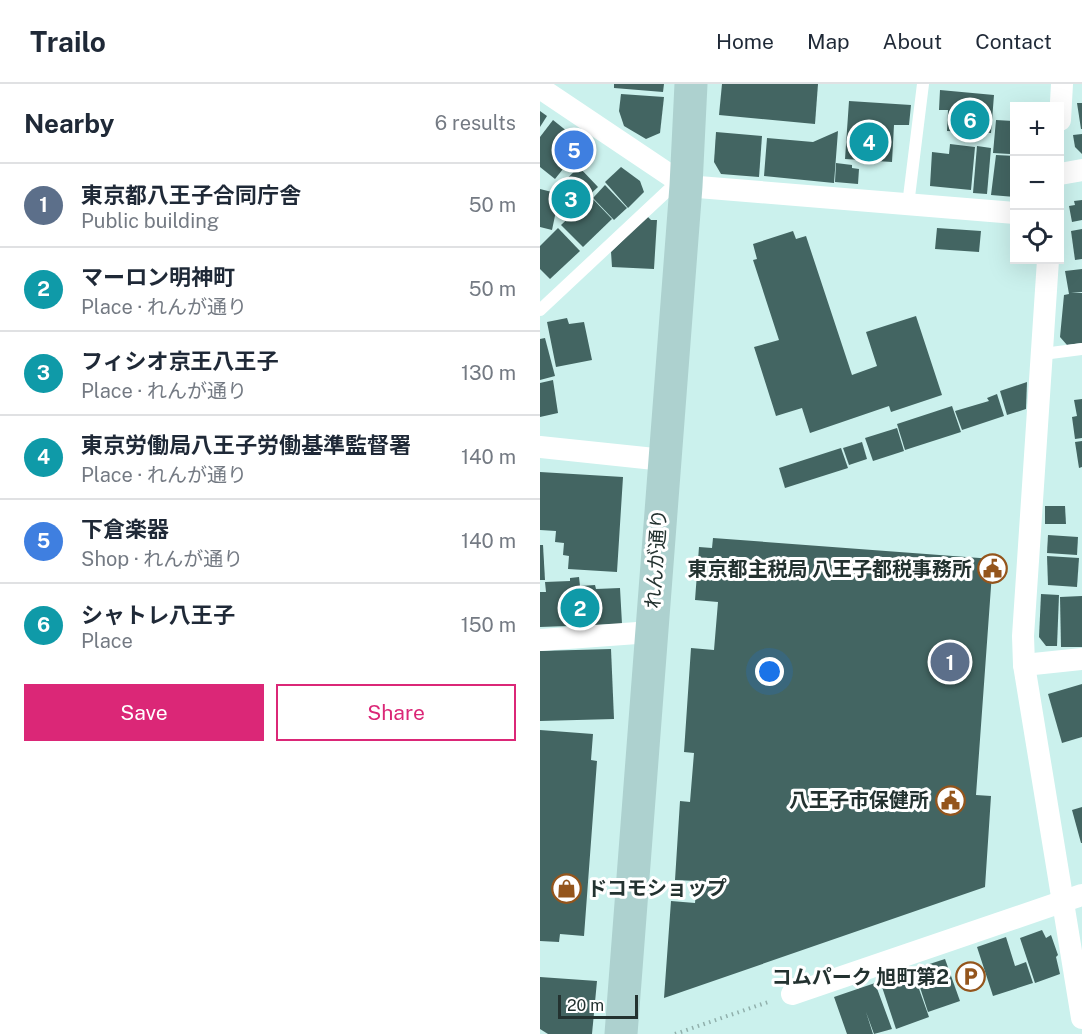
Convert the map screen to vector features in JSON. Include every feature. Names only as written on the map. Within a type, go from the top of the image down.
[{"type":"street","name":"れんが通り","points":[[621,1034],[691,84]]},
{"type":"street","points":[[1060,102],[1062,84]]},
{"type":"street","points":[[540,88],[682,183],[1010,213]]},
{"type":"street","points":[[1064,173],[1082,170]]},
{"type":"street","points":[[1048,264],[1023,636],[1024,665],[1073,899],[1082,1018]]},
{"type":"street","points":[[540,447],[664,460]]},
{"type":"street","points":[[540,640],[651,632]]},
{"type":"street","points":[[1024,665],[1082,660]]},
{"type":"street","points":[[792,994],[1073,899]]},
{"type":"lane","points":[[908,205],[923,84]]},
{"type":"lane","points":[[540,310],[682,183]]},
{"type":"lane","points":[[1042,354],[1082,349]]},
{"type":"path","points":[[675,1034],[792,994]]},
{"type":"building","points":[[614,84],[664,84],[663,92],[614,88]]},
{"type":"building","points":[[722,84],[818,84],[815,124],[719,115]]},
{"type":"building","points":[[940,90],[994,95],[991,133],[947,131],[948,110],[939,110]]},
{"type":"building","points":[[621,94],[664,97],[660,133],[646,139],[624,126],[619,111]]},
{"type":"building","points":[[849,101],[911,105],[909,125],[894,125],[892,162],[845,159]]},
{"type":"building","points":[[1077,103],[1082,103],[1082,129],[1081,129]]},
{"type":"building","points":[[540,111],[547,116],[540,127]]},
{"type":"building","points":[[553,120],[583,144],[555,179],[540,167],[540,137]]},
{"type":"building","points":[[996,120],[1010,121],[1010,154],[993,153]]},
{"type":"building","points":[[838,131],[834,183],[764,176],[767,138],[813,142]]},
{"type":"building","points":[[716,132],[762,136],[759,177],[721,174],[714,162]]},
{"type":"building","points":[[1082,134],[1082,154],[1075,147],[1073,135]]},
{"type":"building","points":[[950,144],[975,147],[971,190],[930,186],[932,152],[949,154]]},
{"type":"building","points":[[977,146],[991,148],[987,194],[973,193]]},
{"type":"building","points":[[996,155],[1010,156],[1010,197],[991,195]]},
{"type":"building","points":[[836,163],[852,165],[852,168],[859,169],[858,184],[835,182]]},
{"type":"building","points":[[579,167],[598,187],[569,214],[562,205],[556,211],[552,230],[540,227],[540,189],[552,192],[550,201],[554,202],[559,197],[554,191]]},
{"type":"building","points":[[621,167],[640,181],[644,192],[628,208],[605,182]]},
{"type":"building","points":[[605,185],[627,208],[614,220],[593,198]]},
{"type":"building","points":[[591,197],[612,219],[583,247],[561,225]]},
{"type":"building","points":[[1082,200],[1082,220],[1072,222],[1069,206],[1075,205],[1074,201]]},
{"type":"building","points":[[647,216],[651,220],[657,220],[654,269],[612,267],[611,252]]},
{"type":"building","points":[[558,228],[580,251],[550,279],[540,269],[540,246]]},
{"type":"building","points":[[937,228],[981,231],[979,252],[935,249]]},
{"type":"building","points":[[1082,229],[1082,259],[1075,260],[1071,231]]},
{"type":"building","points":[[793,231],[796,239],[806,236],[852,375],[877,366],[866,332],[916,316],[942,395],[891,412],[889,406],[810,433],[802,408],[776,416],[754,347],[779,340],[753,260],[757,259],[753,244]]},
{"type":"building","points":[[1082,269],[1082,292],[1071,293],[1082,293],[1082,343],[1067,345],[1060,337],[1064,295],[1069,294],[1065,271]]},
{"type":"building","points":[[567,318],[569,324],[584,322],[592,360],[556,367],[547,322]]},
{"type":"building","points":[[545,338],[555,376],[540,380],[540,339]]},
{"type":"building","points":[[553,380],[558,413],[540,417],[540,383]]},
{"type":"building","points":[[1027,382],[1026,409],[1007,415],[1000,391]]},
{"type":"building","points":[[997,394],[1004,416],[962,430],[955,411],[989,401],[987,398]]},
{"type":"building","points":[[1082,399],[1082,438],[1075,439],[1072,417],[1077,416],[1074,400]]},
{"type":"building","points":[[952,406],[961,432],[905,450],[897,424]]},
{"type":"building","points":[[897,428],[904,451],[873,461],[865,438]]},
{"type":"building","points":[[1082,441],[1082,467],[1079,468],[1075,442]]},
{"type":"building","points":[[862,442],[867,459],[849,465],[843,448]]},
{"type":"building","points":[[841,448],[848,468],[785,488],[779,468]]},
{"type":"building","points":[[540,472],[623,477],[617,572],[568,569],[569,556],[563,555],[564,543],[555,542],[556,531],[540,530]]},
{"type":"building","points":[[1045,506],[1065,506],[1066,524],[1045,524]]},
{"type":"building","points":[[1048,535],[1078,537],[1077,555],[1047,553]]},
{"type":"building","points":[[713,538],[993,559],[976,795],[991,796],[985,887],[664,998],[671,901],[695,903],[697,881],[675,880],[680,801],[690,802],[694,753],[684,752],[691,648],[714,650],[718,602],[695,600],[699,547],[712,548]]},
{"type":"building","points":[[540,545],[543,545],[545,580],[540,580]]},
{"type":"building","points":[[1047,556],[1079,558],[1077,587],[1048,585]]},
{"type":"building","points":[[579,577],[580,586],[595,585],[596,589],[620,588],[622,624],[540,627],[540,592],[546,592],[545,582],[570,581],[570,578]]},
{"type":"building","points":[[1041,594],[1059,595],[1057,646],[1046,646],[1039,637]]},
{"type":"building","points":[[1082,596],[1082,647],[1061,647],[1060,597]]},
{"type":"building","points":[[611,649],[614,719],[540,721],[540,651]]},
{"type":"building","points":[[1082,684],[1082,737],[1062,743],[1048,694]]},
{"type":"building","points":[[540,730],[593,734],[591,760],[597,761],[584,936],[560,934],[559,942],[540,941]]},
{"type":"building","points":[[1082,807],[1082,843],[1081,843],[1072,810]]},
{"type":"building","points":[[1042,930],[1046,938],[1051,935],[1058,955],[1056,957],[1060,974],[1035,983],[1020,938]]},
{"type":"building","points":[[1006,937],[1015,966],[1026,962],[1033,983],[993,996],[977,947]]},
{"type":"building","points":[[945,959],[960,1001],[928,1012],[914,969]]},
{"type":"building","points":[[913,972],[929,1017],[896,1029],[880,981]]},
{"type":"building","points":[[540,977],[597,981],[592,1034],[548,1034],[540,1029]]},
{"type":"building","points":[[875,983],[892,1029],[874,1034],[866,1012],[873,1034],[847,1034],[834,997]]},
{"type":"place","name":"シャトレ八王子","points":[[970,120]]},
{"type":"place","name":"東京労働局八王子労働基準監督署","points":[[869,142]]},
{"type":"place","name":"下倉楽器","points":[[574,150]]},
{"type":"place","name":"フィシオ京王八王子","points":[[571,199]]},
{"type":"place","name":"東京都主税局 八王子都税事務所","points":[[993,569]]},
{"type":"place","name":"マーロン明神町","points":[[580,608]]},
{"type":"place","name":"東京都八王子合同庁舎","points":[[950,662]]},
{"type":"place","name":"八王子市保健所","points":[[950,800]]},
{"type":"place","name":"ドコモショップ","points":[[566,888]]},
{"type":"place","name":"コムパーク 旭町第2","points":[[970,977]]}]
